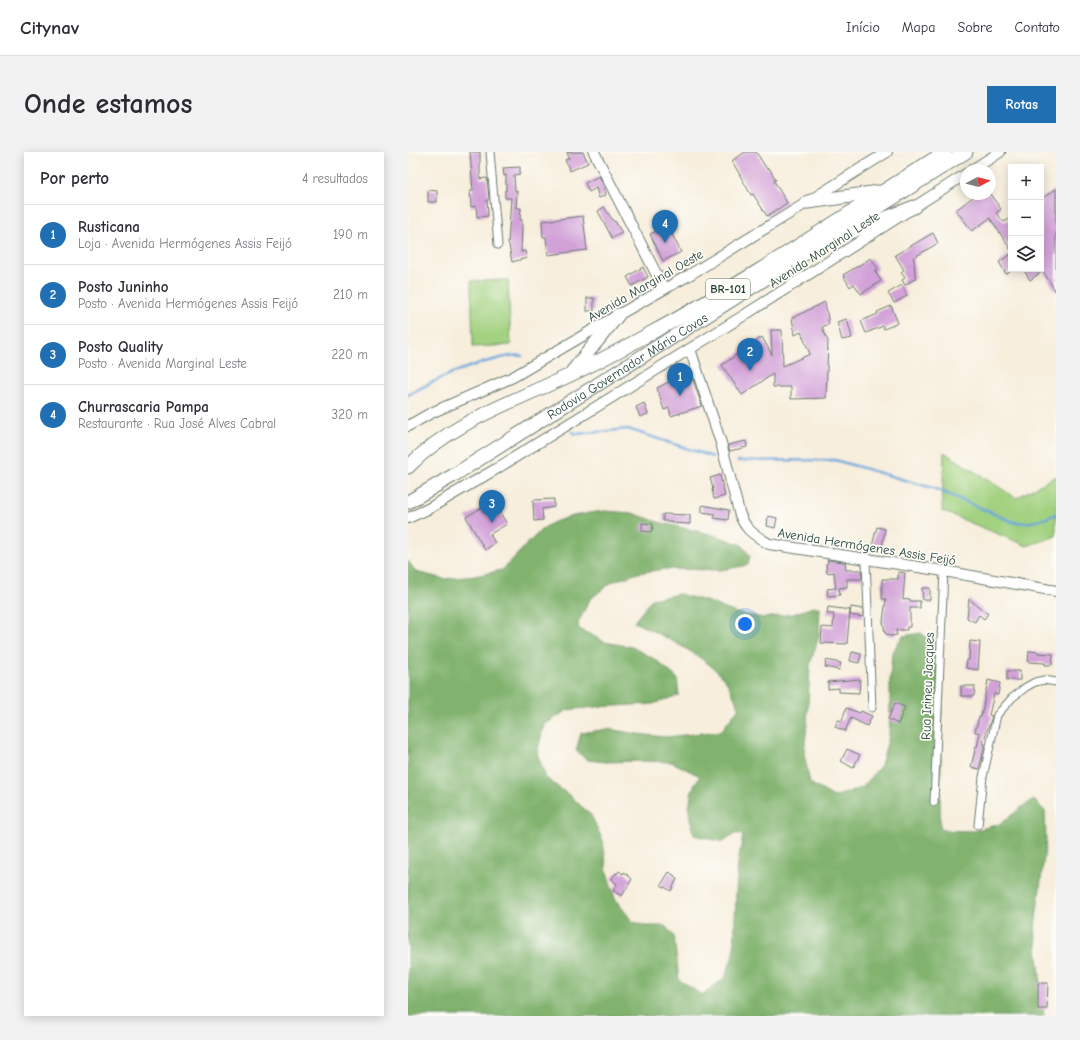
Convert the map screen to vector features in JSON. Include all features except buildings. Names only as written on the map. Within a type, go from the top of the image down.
[{"type":"highway","name":"Rodovia Governador Mário Covas","points":[[411,464],[442,438],[474,419],[607,357],[698,307],[945,152]]},
{"type":"highway","name":"Rodovia Governador Mário Covas","points":[[408,502],[454,475],[966,152]]},
{"type":"highway","points":[[808,202],[882,192]]},
{"type":"highway","points":[[822,244],[914,207]]},
{"type":"highway","points":[[569,376],[618,315]]},
{"type":"main road","points":[[594,152],[664,289]]},
{"type":"main road","name":"Avenida Marginal Oeste","points":[[408,426],[431,413],[513,377],[703,267],[886,152]]},
{"type":"main road","points":[[981,164],[1000,152]]},
{"type":"main road","name":"Avenida Marginal Leste","points":[[408,518],[428,509],[496,469],[960,178]]},
{"type":"main road","name":"Avenida Hermógenes Assis Feijó","points":[[690,348],[721,443],[738,512],[742,522],[750,531],[769,544],[944,571],[1056,591]]},
{"type":"street","points":[[490,152],[498,245]]},
{"type":"street","points":[[866,560],[872,708]]},
{"type":"street","name":"Rua Irineu Jacques","points":[[934,802],[944,571]]},
{"type":"street","points":[[978,825],[985,766],[997,715],[1012,698],[1026,687],[1035,682],[1044,680],[1056,682]]},
{"type":"green space","points":[[508,280],[511,345],[473,347],[471,281]]},
{"type":"green space","points":[[944,452],[1016,498],[1056,476],[1056,536],[1027,546],[942,511]]},
{"type":"green space","points":[[604,511],[632,513],[658,522],[714,535],[742,545],[750,556],[748,565],[721,570],[665,569],[638,573],[612,582],[590,599],[578,623],[579,629],[605,642],[632,647],[656,660],[677,678],[679,695],[653,704],[567,710],[544,725],[537,753],[546,778],[570,796],[591,815],[603,841],[607,872],[615,899],[632,921],[645,926],[665,926],[674,936],[679,980],[702,995],[725,978],[734,952],[738,863],[743,835],[735,833],[722,842],[694,835],[689,808],[692,790],[700,776],[672,762],[606,762],[588,760],[576,751],[581,733],[608,729],[666,737],[721,731],[739,708],[727,683],[710,665],[685,648],[634,622],[652,599],[679,594],[709,602],[736,613],[764,618],[793,614],[813,607],[820,607],[819,636],[810,665],[804,753],[810,783],[834,797],[863,787],[881,765],[889,736],[892,653],[903,636],[921,633],[940,649],[942,675],[940,826],[943,830],[973,831],[1000,824],[1022,807],[1034,800],[1045,811],[1046,841],[1035,927],[1044,1016],[408,1016],[408,561],[416,572],[444,579],[475,576],[502,570],[542,529],[564,518]]},
{"type":"waterway","points":[[408,395],[440,378],[474,365],[510,356],[522,356]]},
{"type":"waterway","points":[[572,432],[577,434],[628,429],[713,457]]},
{"type":"waterway","points":[[738,461],[835,460],[936,489],[1013,522],[1024,523],[1035,521],[1056,514]]},
{"type":"place","name":"Churrascaria Pampa","points":[[665,243]]},
{"type":"place","name":"Posto Juninho","points":[[750,371]]},
{"type":"place","name":"Rusticana","points":[[680,396]]},
{"type":"place","name":"Posto Quality","points":[[492,523]]}]
